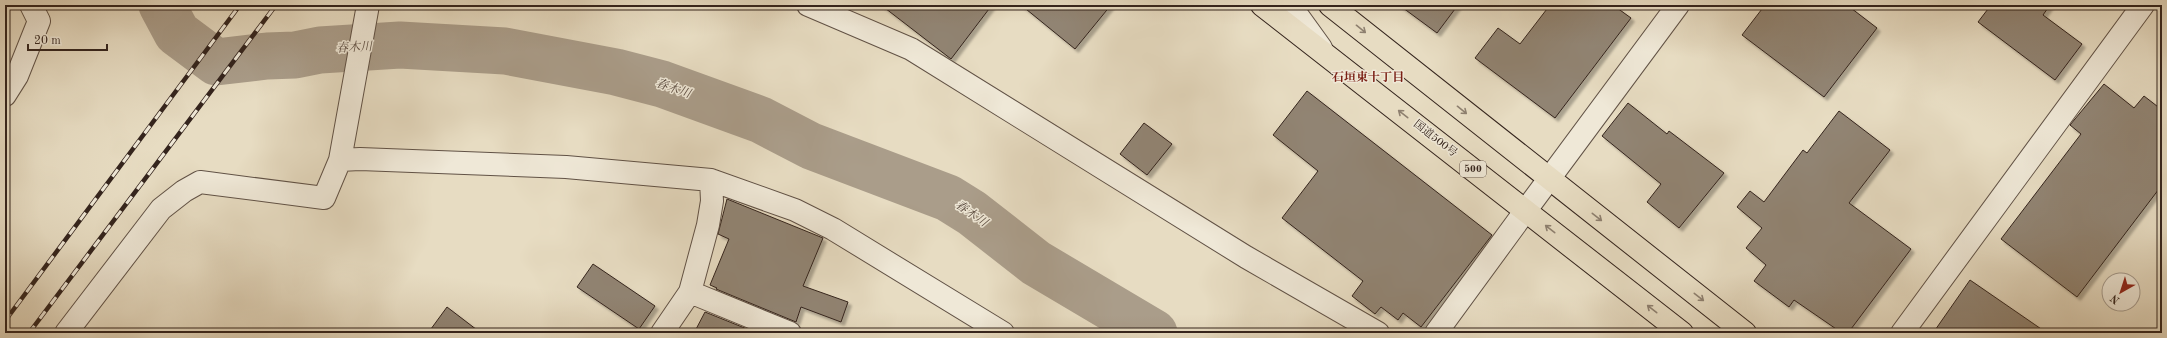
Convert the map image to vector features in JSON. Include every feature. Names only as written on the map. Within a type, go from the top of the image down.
[{"type":"highway","name":"国道500号","points":[[1262,5],[1682,333]]},
{"type":"highway","points":[[1330,5],[1549,180],[1745,333]]},
{"type":"street","points":[[5,95],[17,76],[39,21],[31,5]]},
{"type":"street","points":[[66,333],[161,209],[184,191],[200,182],[324,198],[341,154],[368,5]]},
{"type":"street","points":[[808,5],[911,49],[1246,257],[1378,333]]},
{"type":"street","points":[[1290,5],[1324,52]]},
{"type":"street","points":[[1436,333],[1678,5]]},
{"type":"street","points":[[1902,333],[2143,5]]},
{"type":"street","points":[[341,154],[360,159],[566,167],[711,180],[795,210],[832,228],[1003,333]]},
{"type":"street","points":[[662,333],[690,292],[708,225],[712,201],[711,180]]},
{"type":"street","points":[[690,292],[790,333]]},
{"type":"building","points":[[881,5],[992,5],[951,59]]},
{"type":"building","points":[[1021,5],[1111,5],[1075,49]]},
{"type":"building","points":[[1399,5],[1458,5],[1437,33]]},
{"type":"building","points":[[1550,5],[1613,5],[1631,18],[1555,118],[1475,58],[1498,28],[1520,44]]},
{"type":"building","points":[[1765,5],[1847,5],[1877,28],[1824,97],[1742,35]]},
{"type":"building","points":[[1991,5],[2050,5],[2043,15],[2082,44],[2055,80],[1978,22]]},
{"type":"building","points":[[2104,84],[2134,108],[2144,96],[2162,110],[2162,185],[2077,297],[2001,239],[2081,134],[2070,125]]},
{"type":"building","points":[[1307,91],[1492,235],[1421,327],[1403,313],[1398,320],[1381,307],[1375,314],[1352,296],[1363,281],[1282,218],[1318,171],[1273,135]]},
{"type":"building","points":[[1628,103],[1667,134],[1669,131],[1724,173],[1679,228],[1647,202],[1661,184],[1602,136]]},
{"type":"building","points":[[1839,111],[1890,150],[1849,203],[1911,249],[1848,333],[1842,333],[1794,300],[1789,307],[1754,281],[1766,265],[1746,248],[1762,228],[1737,207],[1750,191],[1764,202],[1803,150],[1807,153]]},
{"type":"building","points":[[1144,123],[1172,144],[1147,175],[1120,154]]},
{"type":"building","points":[[727,199],[823,238],[803,286],[848,302],[841,322],[801,307],[796,322],[716,289],[717,288],[710,285],[729,239],[718,234]]},
{"type":"building","points":[[593,264],[655,306],[639,329],[577,287]]},
{"type":"building","points":[[1970,280],[2047,333],[1933,333]]},
{"type":"building","points":[[447,307],[481,333],[428,333]]},
{"type":"building","points":[[705,312],[757,333],[694,333]]},
{"type":"waterway","name":"春木川","points":[[162,5],[177,33],[216,62],[267,56],[295,55],[320,50],[400,45],[505,51],[616,72],[662,84],[761,120],[811,146],[948,198],[972,213],[1036,263],[1154,333]]},
{"type":"railway","points":[[5,321],[240,5]]},
{"type":"railway","points":[[29,333],[276,5]]},
{"type":"district","name":"石垣東十丁目","points":[[1368,78]]}]
